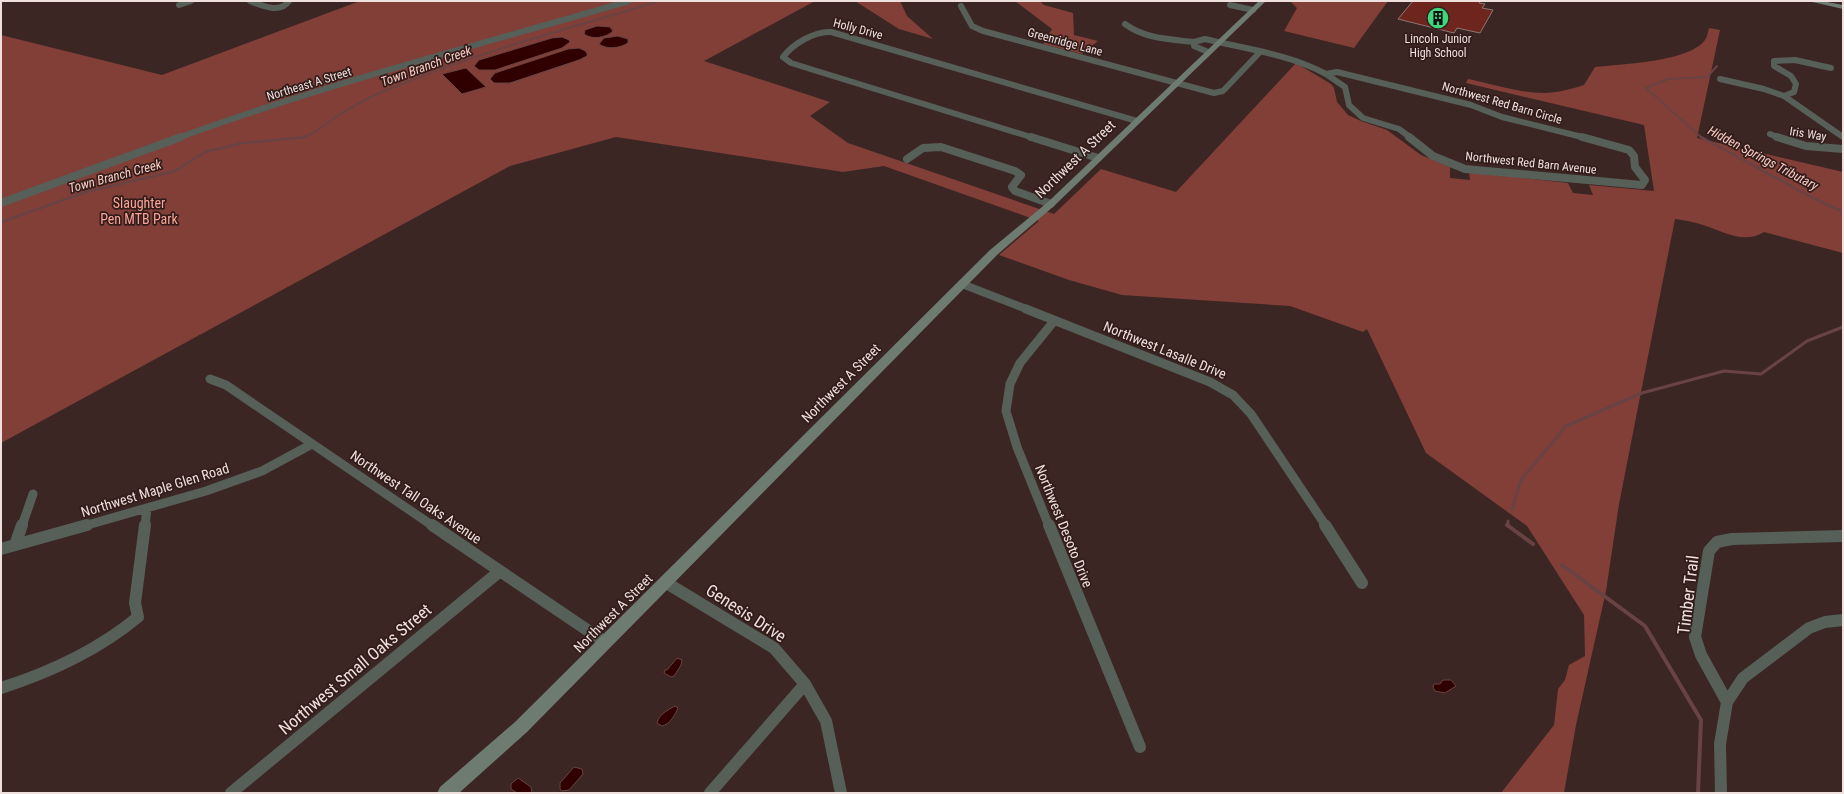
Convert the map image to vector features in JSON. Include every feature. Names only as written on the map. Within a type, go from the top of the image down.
[{"type":"street","points":[[179,5],[191,1]]},
{"type":"street","points":[[250,1],[268,8],[283,6],[289,1]]},
{"type":"street","name":"Northeast A Street","points":[[1,203],[217,124],[372,76],[629,1]]},
{"type":"street","name":"Northwest A Street","points":[[446,793],[522,727],[994,252],[1051,204],[1208,52],[1264,1]]},
{"type":"street","points":[[1811,1],[1843,7]]},
{"type":"street","points":[[1230,5],[1254,10]]},
{"type":"street","name":"Greenridge Lane","points":[[960,6],[972,26],[983,31],[1214,93],[1221,92],[1260,52]]},
{"type":"street","points":[[1125,24],[1132,30],[1156,36],[1194,42],[1194,46],[1208,52]]},
{"type":"street","name":"Holly Drive","points":[[1098,158],[791,63],[783,57],[786,52],[813,36],[823,32],[833,33],[1137,121]]},
{"type":"street","name":"Northwest Red Barn Avenue","points":[[1194,42],[1205,39],[1298,59],[1326,74],[1345,88],[1349,105],[1363,118],[1399,129],[1433,156],[1465,169],[1642,185]]},
{"type":"street","points":[[1784,96],[1794,92],[1796,84],[1791,76],[1774,66],[1774,61],[1780,59],[1792,60],[1831,68]]},
{"type":"street","name":"Northwest Red Barn Circle","points":[[1326,74],[1337,72],[1464,103],[1502,116],[1625,148],[1636,158],[1635,167],[1645,180],[1642,185]]},
{"type":"street","points":[[1720,79],[1764,89],[1784,96],[1839,131],[1843,137]]},
{"type":"street","name":"Iris Way","points":[[1770,134],[1782,141],[1815,148],[1843,149]]},
{"type":"street","points":[[907,159],[921,148],[930,146],[941,147],[1015,171],[1021,175],[1012,187],[1015,192],[1051,204]]},
{"type":"street","name":"Northwest Lasalle Drive","points":[[962,284],[1210,382],[1233,395],[1251,414],[1329,530],[1362,583]]},
{"type":"street","name":"Northwest Desoto Drive","points":[[1054,321],[1020,363],[1010,384],[1006,411],[1017,447],[1140,747]]},
{"type":"street","name":"Northwest Tall Oaks Avenue","points":[[210,380],[226,385],[605,642]]},
{"type":"street","name":"Northwest Maple Glen Road","points":[[1,549],[206,491],[262,471],[312,444]]},
{"type":"street","points":[[15,545],[33,494]]},
{"type":"street","points":[[1,688],[28,680],[84,654],[126,628],[138,617],[135,603],[147,508]]},
{"type":"street","name":"Timber Trail","points":[[1727,702],[1701,655],[1696,637],[1709,551],[1716,542],[1732,539],[1843,536]]},
{"type":"street","name":"Northwest Small Oaks Street","points":[[231,793],[500,571]]},
{"type":"street","name":"Genesis Drive","points":[[665,582],[774,648],[805,684],[826,721],[841,793]]},
{"type":"street","points":[[1721,793],[1720,744],[1727,702],[1743,678],[1809,628],[1825,622],[1843,620]]},
{"type":"street","points":[[710,793],[805,684]]},
{"type":"green space","name":"Slaughter Pen MTB Park","points":[[360,1],[815,1],[704,61],[830,102],[810,116],[848,143],[1054,214],[1101,169],[1176,192],[1296,63],[1331,84],[1334,88],[1337,102],[1348,115],[1387,130],[1421,155],[1450,167],[1450,178],[1470,180],[1469,172],[1568,183],[1573,193],[1593,195],[1589,185],[1654,191],[1644,125],[1466,83],[1468,79],[1535,93],[1549,93],[1564,90],[1584,85],[1595,67],[1654,61],[1685,53],[1697,47],[1705,40],[1709,28],[1720,30],[1697,138],[1843,172],[1843,253],[1764,232],[1756,236],[1733,236],[1696,223],[1675,219],[1619,504],[1606,591],[1576,725],[1564,793],[1501,793],[1554,725],[1558,689],[1565,680],[1569,665],[1585,656],[1584,615],[1527,526],[1426,453],[1367,329],[1363,332],[1290,306],[1122,295],[1069,280],[999,255],[1039,221],[884,166],[843,172],[616,137],[510,166],[1,443],[1,35],[162,75]]},
{"type":"green space","points":[[855,1],[900,1],[907,16],[933,39],[899,29]]},
{"type":"green space","points":[[1015,1],[1040,1],[1044,5],[1073,13],[1074,35],[1098,41],[1082,54],[1043,44],[1052,29]]},
{"type":"green space","points":[[1290,1],[1388,1],[1354,48],[1284,31],[1297,8]]},
{"type":"shaded area","points":[[597,26],[610,27],[613,31],[603,37],[595,38],[584,34],[585,30]]},
{"type":"shaded area","points":[[618,36],[628,39],[628,43],[614,48],[599,44],[604,38]]},
{"type":"shaded area","points":[[562,37],[570,42],[562,48],[495,70],[479,70],[474,66],[479,60],[552,38]]},
{"type":"shaded area","points":[[579,48],[587,53],[587,56],[579,60],[510,83],[494,83],[490,79],[495,73],[568,49]]},
{"type":"shaded area","points":[[466,68],[486,87],[462,94],[442,74]]},
{"type":"shaded area","points":[[677,658],[682,660],[681,665],[674,676],[671,677],[664,673],[665,670],[667,670]]},
{"type":"shaded area","points":[[1443,680],[1451,680],[1456,686],[1445,693],[1435,691],[1433,687],[1434,684],[1440,684]]},
{"type":"shaded area","points":[[675,706],[678,708],[670,721],[662,726],[657,723],[662,715]]},
{"type":"shaded area","points":[[574,767],[582,769],[583,774],[569,790],[562,791],[560,789],[560,783]]},
{"type":"shaded area","points":[[518,778],[531,787],[532,793],[517,793],[511,789],[511,784]]},
{"type":"building","name":"Lincoln Junior High School","points":[[1413,1],[1480,1],[1479,3],[1485,4],[1482,8],[1493,10],[1480,33],[1457,28],[1454,33],[1398,19]]},
{"type":"waterway","name":"Town Branch Creek","points":[[304,137],[364,101],[425,75],[525,41],[660,1]]},
{"type":"waterway","name":"Hidden Springs Tributary","points":[[1702,138],[1646,88],[1668,79],[1707,77],[1717,66]]},
{"type":"waterway","name":"Town Branch Creek","points":[[1,222],[86,192],[175,171],[205,152],[243,143],[304,137]]},
{"type":"waterway","name":"Town Branch Creek","points":[[300,138],[304,137]]},
{"type":"waterway","name":"Hidden Springs Tributary","points":[[1701,137],[1813,198],[1843,212]]},
{"type":"waterway","name":"Hidden Springs Tributary","points":[[1512,510],[1521,480],[1566,426],[1642,393],[1724,371],[1761,374],[1807,341],[1843,327]]},
{"type":"waterway","name":"Hidden Springs Tributary","points":[[1508,521],[1508,526]]},
{"type":"waterway","name":"Hidden Springs Tributary","points":[[1508,526],[1533,544]]},
{"type":"waterway","name":"Hidden Springs Tributary","points":[[1562,565],[1645,626],[1701,720],[1698,793]]},
{"type":"place","name":"Lincoln Junior High School","points":[[1438,18]]}]
